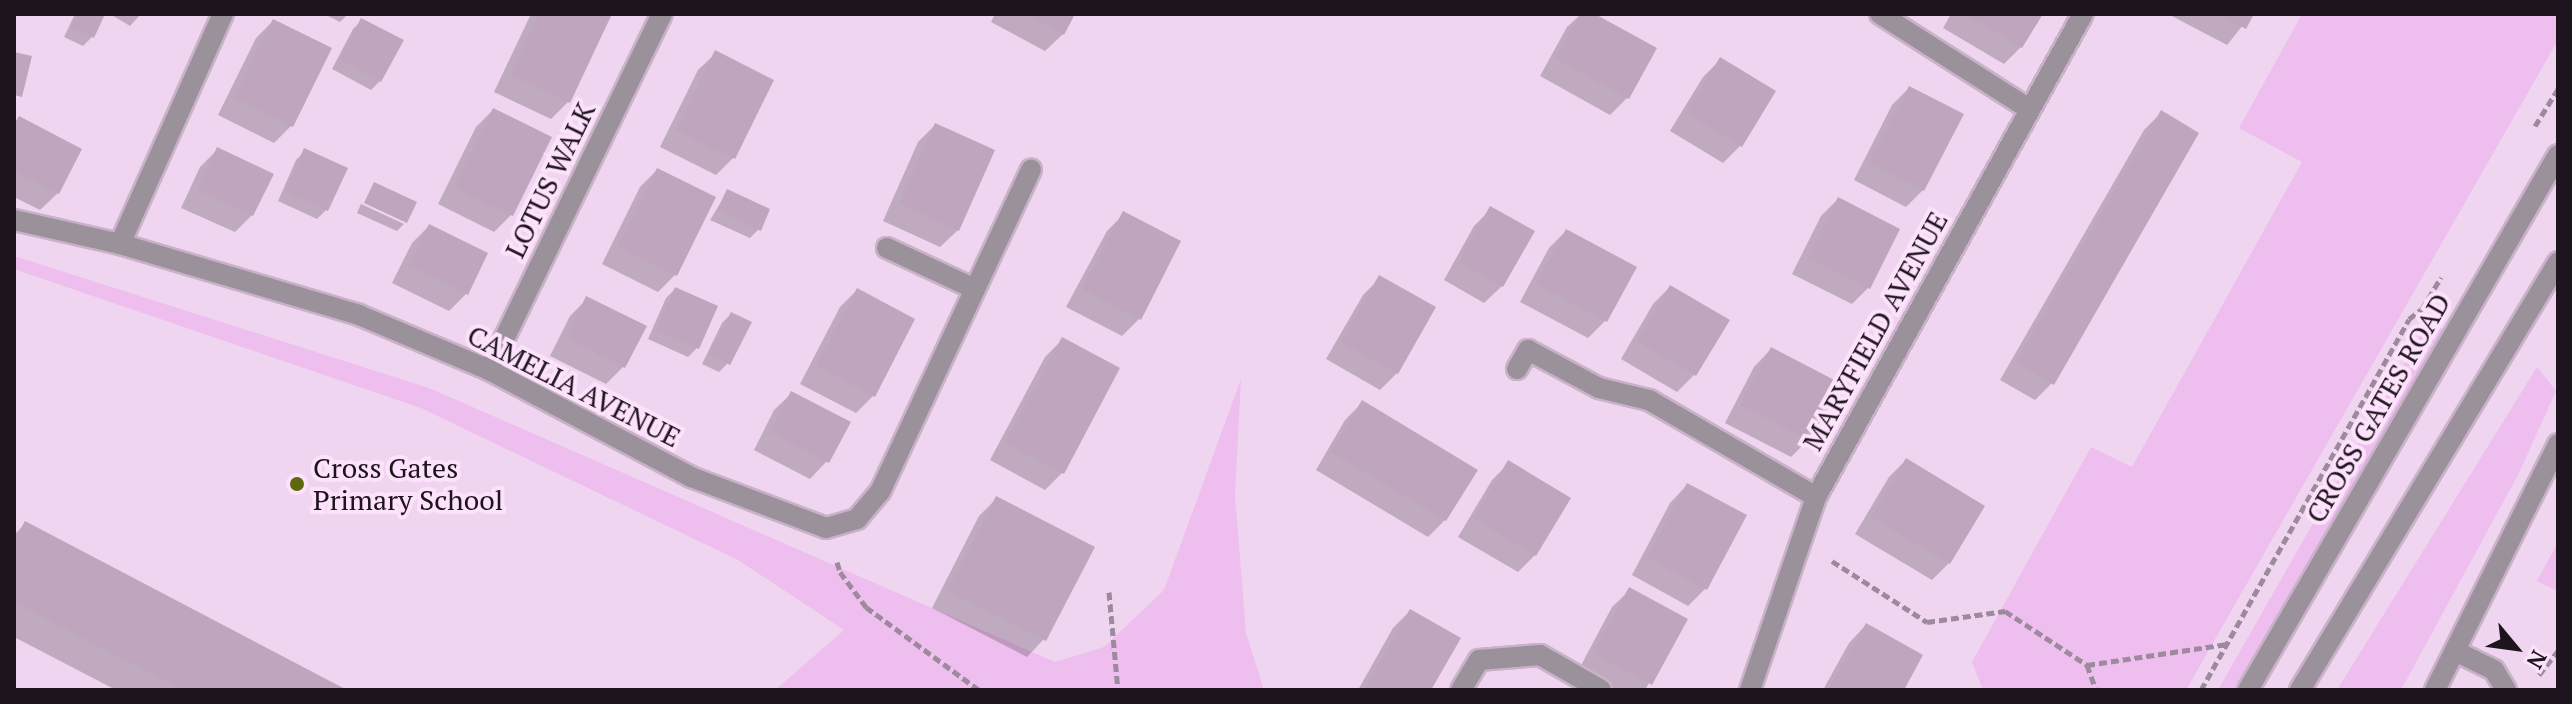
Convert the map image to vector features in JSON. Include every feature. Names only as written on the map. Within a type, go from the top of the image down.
[{"type":"street","points":[[120,244],[223,14]]},
{"type":"street","name":"LOTUS WALK","points":[[489,370],[662,14]]},
{"type":"street","points":[[1880,14],[2029,109]]},
{"type":"street","name":"MARYFIELD AVENUE","points":[[1750,690],[1816,497],[2083,14]]},
{"type":"street","name":"CROSS GATES ROAD","points":[[2248,690],[2558,155]]},
{"type":"street","points":[[826,528],[857,519],[880,492],[1031,170]]},
{"type":"street","name":"CAMELIA AVENUE","points":[[14,220],[120,244],[359,315],[489,370],[691,477],[826,528]]},
{"type":"street","points":[[887,248],[975,289]]},
{"type":"street","points":[[2300,690],[2558,262]]},
{"type":"street","points":[[1517,369],[1528,350],[1599,388],[1649,400],[1816,497]]},
{"type":"street","points":[[2435,690],[2457,652],[2558,444]]},
{"type":"street","points":[[2457,652],[2494,670],[2506,690]]},
{"type":"street","points":[[1461,690],[1479,660],[1540,655],[1601,690]]},
{"type":"path","points":[[2201,690],[2409,319]]},
{"type":"path","points":[[826,528],[840,572],[866,607],[979,690]]},
{"type":"path","points":[[1801,540],[1927,622],[2005,611],[2087,665],[2096,690]]},
{"type":"path","points":[[1109,592],[1118,690]]},
{"type":"path","points":[[2087,665],[2227,644]]},
{"type":"path","points":[[2535,680],[2558,651]]},
{"type":"shaded area","points":[[2302,14],[2558,14],[2558,40],[2186,690],[1983,690],[1972,662],[2091,447],[2132,467],[2302,162],[2239,128]]},
{"type":"shaded area","points":[[14,256],[429,388],[1055,662],[1104,647],[1164,590],[1241,379],[1235,495],[1246,633],[1264,690],[775,690],[844,630],[738,560],[421,408],[14,269]]},
{"type":"shaded area","points":[[2429,320],[2443,329],[2237,690],[2218,690]]},
{"type":"shaded area","points":[[2537,367],[2556,391],[2519,473],[2401,690],[2337,690]]},
{"type":"shaded area","points":[[2558,542],[2558,589],[2557,591],[2537,581]]},
{"type":"building","points":[[78,14],[105,14],[94,38],[71,28]]},
{"type":"building","points":[[539,14],[612,14],[570,103],[510,75]]},
{"type":"building","points":[[1025,14],[1075,14],[1064,35]]},
{"type":"building","points":[[1581,14],[1595,14],[1657,48],[1629,99],[1556,59]]},
{"type":"building","points":[[1965,14],[2043,14],[2022,48]]},
{"type":"building","points":[[2217,14],[2254,14],[2246,29]]},
{"type":"building","points":[[361,18],[404,40],[381,82],[340,60]]},
{"type":"building","points":[[273,19],[332,48],[293,127],[234,98]]},
{"type":"building","points":[[715,50],[774,80],[735,159],[676,130]]},
{"type":"building","points":[[14,52],[32,56],[22,97],[14,95]]},
{"type":"building","points":[[1720,57],[1776,91],[1742,147],[1686,113]]},
{"type":"building","points":[[1909,86],[1964,114],[1924,191],[1869,163]]},
{"type":"building","points":[[493,108],[552,137],[513,216],[454,187]]},
{"type":"building","points":[[2161,110],[2199,133],[2054,385],[2016,362]]},
{"type":"building","points":[[19,116],[82,149],[59,194],[14,171],[14,125]]},
{"type":"building","points":[[935,123],[995,150],[959,231],[899,203]]},
{"type":"building","points":[[217,147],[274,174],[253,216],[197,190]]},
{"type":"building","points":[[304,148],[348,168],[328,211],[285,191]]},
{"type":"building","points":[[657,168],[716,197],[677,276],[617,247]]},
{"type":"building","points":[[374,182],[417,202],[407,223],[364,203]]},
{"type":"building","points":[[727,189],[770,209],[761,231],[717,210]]},
{"type":"building","points":[[1838,197],[1900,229],[1870,289],[1808,257]]},
{"type":"building","points":[[1490,206],[1535,231],[1503,287],[1459,262]]},
{"type":"building","points":[[1123,211],[1181,241],[1141,320],[1082,289]]},
{"type":"building","points":[[429,224],[488,253],[468,295],[408,265]]},
{"type":"building","points":[[1566,229],[1637,267],[1607,322],[1536,284]]},
{"type":"building","points":[[1379,275],[1436,307],[1398,374],[1341,342]]},
{"type":"building","points":[[1670,285],[1730,320],[1696,376],[1637,341]]},
{"type":"building","points":[[675,287],[718,306],[699,349],[656,330]]},
{"type":"building","points":[[857,288],[915,319],[875,397],[816,366]]},
{"type":"building","points":[[586,296],[647,326],[625,368],[566,338]]},
{"type":"building","points":[[731,312],[752,322],[730,365],[709,354]]},
{"type":"building","points":[[1062,337],[1120,368],[1064,474],[1005,443]]},
{"type":"building","points":[[1771,347],[1840,383],[1810,441],[1740,405]]},
{"type":"building","points":[[791,391],[851,422],[829,463],[770,432]]},
{"type":"building","points":[[1362,400],[1478,470],[1446,521],[1331,452]]},
{"type":"building","points":[[1906,458],[1985,506],[1950,564],[1871,517]]},
{"type":"building","points":[[1508,460],[1571,498],[1536,556],[1474,519]]},
{"type":"building","points":[[1687,483],[1747,515],[1707,590],[1647,558]]},
{"type":"building","points":[[996,496],[1095,547],[1046,641],[948,591]]},
{"type":"building","points":[[25,521],[347,690],[182,690],[14,602],[14,541]]},
{"type":"building","points":[[1629,587],[1688,619],[1652,685],[1593,653]]},
{"type":"building","points":[[1410,609],[1461,638],[1431,690],[1364,690]]},
{"type":"building","points":[[1866,623],[1923,655],[1904,690],[1828,690]]},
{"type":"place","name":"Cross Gates Primary School","points":[[297,484]]}]
